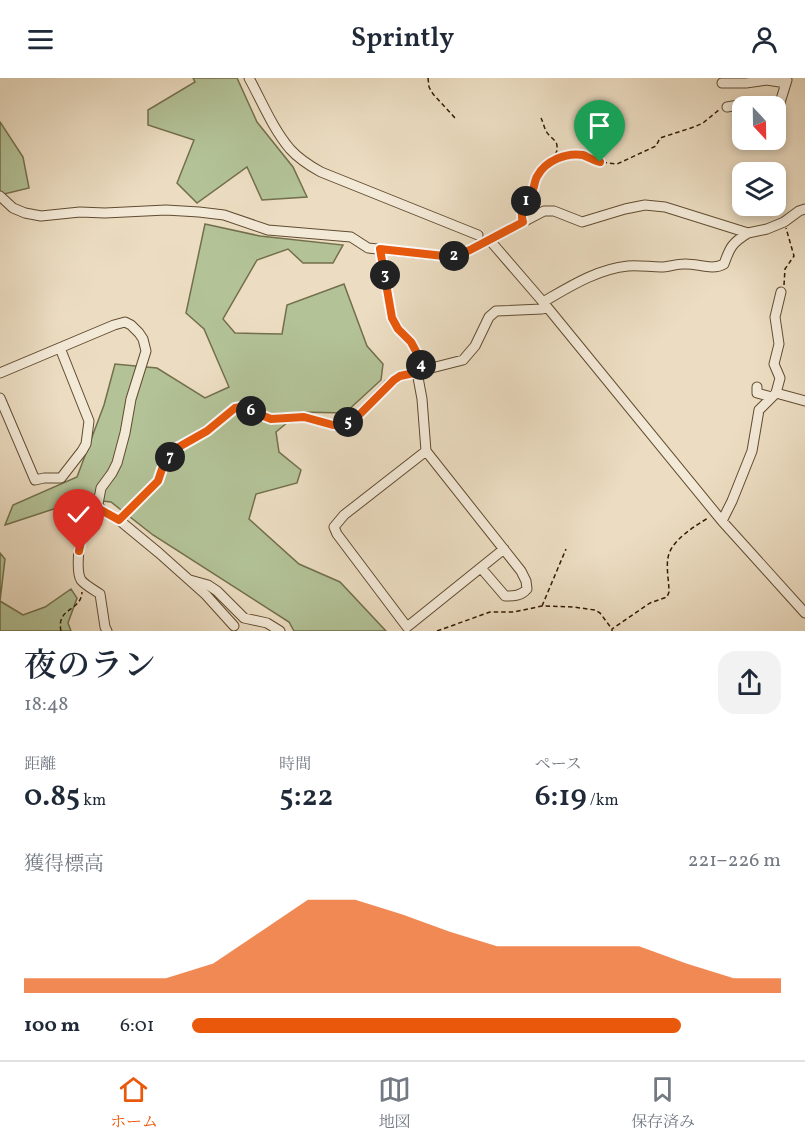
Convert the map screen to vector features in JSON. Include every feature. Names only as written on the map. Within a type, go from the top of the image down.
[{"type":"street","points":[[249,78],[282,137],[291,150],[304,162],[321,172],[478,235]]},
{"type":"street","points":[[722,83],[787,80],[782,96]]},
{"type":"street","points":[[727,107],[732,106]]},
{"type":"street","points":[[0,196],[13,208],[41,216],[166,210],[199,212],[224,215],[268,230],[351,237],[368,248],[453,257],[544,212],[554,211],[582,222],[645,205],[665,207],[747,233]]},
{"type":"street","points":[[119,520],[158,481],[162,469],[177,448],[207,431],[235,408],[241,407],[271,419],[304,417],[333,425],[343,424],[358,416],[400,376],[463,360],[476,346],[489,317],[496,311],[542,309],[571,285],[594,275],[628,266],[664,267],[696,264],[718,268],[724,264],[729,249],[736,240],[747,233],[767,229],[784,222],[805,209]]},
{"type":"street","points":[[492,244],[720,517],[805,613]]},
{"type":"street","points":[[380,249],[392,318],[418,355],[426,451],[521,571],[527,589],[523,593],[506,596],[481,568]]},
{"type":"street","points":[[720,517],[732,501],[752,451],[759,410],[774,395],[780,378],[774,364],[779,344],[775,316],[781,292]]},
{"type":"street","points":[[0,373],[114,325],[126,322],[139,333],[146,351],[131,399],[117,463],[101,488],[98,504],[101,510],[119,520],[206,594],[234,626]]},
{"type":"street","points":[[0,398],[35,480],[61,478],[86,444],[89,421],[60,348]]},
{"type":"street","points":[[757,387],[756,393],[805,401]]},
{"type":"street","points":[[426,451],[344,515],[334,527],[407,627],[504,549]]},
{"type":"street","points":[[101,510],[92,513],[85,520],[78,568],[81,579],[99,594],[107,631]]},
{"type":"street","points":[[188,580],[208,585],[217,591],[244,618],[267,624],[280,631]]},
{"type":"path","points":[[429,78],[429,87],[433,94],[455,118]]},
{"type":"path","points":[[552,160],[565,156],[583,155],[600,162],[617,164],[656,146],[660,138],[703,123],[720,109],[727,107]]},
{"type":"path","points":[[523,222],[521,216],[526,200],[532,193],[537,175],[555,155],[557,144],[546,131],[541,118]]},
{"type":"path","points":[[781,292],[785,269],[794,256],[784,222]]},
{"type":"path","points":[[437,631],[490,612],[514,612],[542,606],[595,610],[600,612],[612,630],[650,603],[667,597],[669,592],[667,558],[670,549],[687,532],[720,517]]},
{"type":"path","points":[[542,606],[566,549]]},
{"type":"path","points":[[61,631],[59,622],[62,616],[82,597],[81,579]]},
{"type":"green space","points":[[193,78],[237,78],[257,122],[293,167],[307,197],[262,200],[247,167],[197,203],[177,183],[194,140],[148,125],[148,110],[195,82]]},
{"type":"green space","points":[[0,122],[23,157],[29,188],[0,195]]},
{"type":"green space","points":[[205,224],[260,236],[343,245],[333,263],[303,263],[288,249],[257,260],[223,319],[235,333],[282,334],[287,305],[344,284],[367,346],[383,364],[381,380],[345,413],[300,412],[276,432],[279,452],[301,470],[297,483],[256,494],[249,519],[299,564],[340,582],[386,631],[294,631],[289,622],[153,535],[111,502],[84,499],[5,525],[13,505],[77,477],[104,405],[115,364],[157,368],[205,398],[229,387],[204,329],[186,313]]},
{"type":"green space","points":[[0,553],[5,559],[0,601]]},
{"type":"green space","points":[[71,589],[77,598],[68,623],[71,631],[0,631],[0,601],[23,615],[45,607]]},
{"type":"route","points":[[79,551],[85,520],[92,513],[101,510],[119,520],[158,481],[162,469],[177,448],[207,431],[235,408],[241,407],[271,419],[304,417],[333,425],[343,424],[358,416],[400,376],[423,371],[411,342],[398,329],[392,318],[380,249],[453,257],[523,222],[521,216],[526,200],[532,193],[537,175],[552,160],[565,156],[583,155],[600,162]]}]
